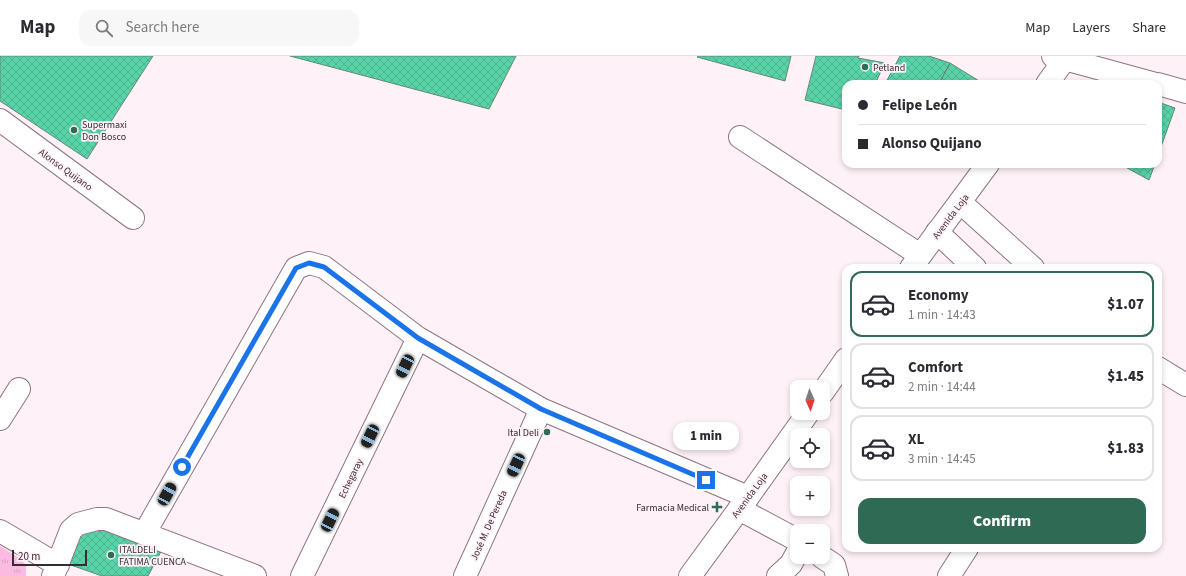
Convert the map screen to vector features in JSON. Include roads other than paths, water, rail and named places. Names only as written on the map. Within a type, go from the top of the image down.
[{"type":"street","points":[[1050,80],[1064,57],[1143,80]]},
{"type":"street","points":[[1162,85],[1186,92]]},
{"type":"street","name":"Alonso Quijano","points":[[0,120],[133,218]]},
{"type":"street","points":[[740,137],[916,262]]},
{"type":"street","name":"Avenida Loja","points":[[916,262],[985,168]]},
{"type":"street","points":[[960,202],[1029,264]]},
{"type":"street","points":[[937,232],[971,264]]},
{"type":"street","points":[[144,534],[296,268],[309,263],[324,267],[418,338],[541,409],[744,503],[790,535]]},
{"type":"street","name":"Echegaray","points":[[302,576],[418,338]]},
{"type":"street","points":[[830,382],[842,366]]},
{"type":"street","points":[[1162,370],[1186,385]]},
{"type":"street","points":[[0,419],[19,389]]},
{"type":"street","name":"José M. De Pereda","points":[[465,576],[541,409]]},
{"type":"street","name":"Avenida Loja","points":[[690,576],[803,420]]},
{"type":"street","points":[[0,532],[56,571],[71,530],[78,524],[97,519],[106,519],[255,576]]},
{"type":"street","points":[[949,576],[964,552]]},
{"type":"street","points":[[830,562],[834,565],[837,576]]},
{"type":"street","points":[[778,576],[791,564]]},
{"type":"place","name":"Petland","points":[[865,67]]},
{"type":"place","name":"Supermaxi Don Bosco","points":[[74,130]]},
{"type":"place","name":"Ital Deli","points":[[547,432]]},
{"type":"place","name":"Farmacia Medical","points":[[717,507]]},
{"type":"place","name":"ITALDELI FATIMA CUENCA","points":[[111,555]]}]
